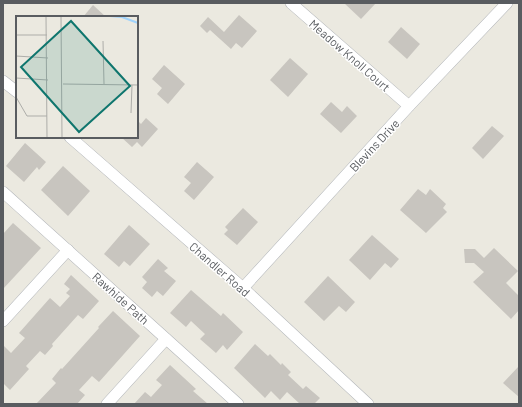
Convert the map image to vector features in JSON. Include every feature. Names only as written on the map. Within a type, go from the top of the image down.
[{"type":"street","name":"Meadow Knoll Court","points":[[290,3],[409,106]]},
{"type":"street","name":"Blevins Drive","points":[[243,288],[409,106],[507,3]]},
{"type":"street","points":[[3,81],[16,91]]},
{"type":"street","name":"Chandler Road","points":[[71,138],[243,288],[368,404]]},
{"type":"street","name":"Rawhide Path","points":[[3,192],[238,404]]},
{"type":"street","points":[[3,321],[68,250]]},
{"type":"street","points":[[107,404],[166,339]]},
{"type":"building","points":[[344,3],[376,3],[361,19]]},
{"type":"building","points":[[93,5],[105,16],[84,16]]},
{"type":"building","points":[[239,15],[257,31],[242,48],[236,43],[231,49],[210,30],[207,33],[200,26],[208,17],[224,32]]},
{"type":"building","points":[[401,27],[420,44],[407,59],[388,42]]},
{"type":"building","points":[[290,58],[308,74],[288,97],[270,80]]},
{"type":"building","points":[[164,65],[185,84],[168,104],[157,94],[162,88],[152,79]]},
{"type":"building","points":[[331,102],[342,112],[347,106],[357,116],[341,133],[320,114]]},
{"type":"building","points":[[146,118],[158,129],[142,147],[137,142],[132,147],[122,138],[138,138],[138,121],[141,124]]},
{"type":"building","points":[[492,126],[504,136],[483,159],[472,148]]},
{"type":"building","points":[[25,143],[46,162],[39,170],[37,167],[24,182],[6,166]]},
{"type":"building","points":[[197,162],[214,177],[194,200],[184,191],[191,183],[184,177]]},
{"type":"building","points":[[63,166],[90,191],[68,216],[41,190]]},
{"type":"building","points":[[418,189],[426,195],[430,189],[446,204],[443,208],[447,212],[426,233],[400,210]]},
{"type":"building","points":[[243,208],[258,222],[237,245],[224,234],[228,230],[225,227]]},
{"type":"building","points":[[13,223],[41,248],[3,289],[3,234]]},
{"type":"building","points":[[129,225],[150,244],[130,266],[124,261],[119,267],[104,254]]},
{"type":"building","points":[[372,235],[399,259],[391,268],[385,263],[370,280],[349,260]]},
{"type":"building","points":[[494,248],[518,271],[506,283],[519,296],[519,310],[511,319],[473,282],[484,272],[474,263],[465,263],[464,249],[475,249],[484,258]]},
{"type":"building","points":[[158,259],[168,268],[164,271],[176,281],[163,296],[157,291],[152,297],[142,288],[147,282],[142,277]]},
{"type":"building","points":[[71,275],[99,301],[83,319],[78,315],[52,344],[53,346],[45,355],[40,351],[26,366],[29,369],[10,390],[3,383],[3,345],[11,353],[25,338],[19,333],[50,298],[60,307],[70,296],[66,293],[70,289],[64,284]]},
{"type":"building","points":[[328,276],[355,302],[346,312],[339,306],[324,321],[304,302]]},
{"type":"building","points":[[191,290],[221,316],[223,313],[243,332],[227,350],[223,345],[216,353],[200,339],[205,334],[191,321],[186,327],[170,313]]},
{"type":"building","points":[[113,311],[140,336],[99,382],[92,376],[79,390],[85,395],[77,404],[36,404],[56,383],[52,379],[61,368],[62,369]]},
{"type":"building","points":[[255,344],[268,356],[270,354],[281,365],[282,363],[291,372],[288,375],[303,389],[306,386],[320,398],[314,404],[300,404],[287,392],[280,400],[271,391],[265,398],[234,368]]},
{"type":"building","points":[[170,365],[196,389],[193,391],[208,404],[134,404],[145,392],[151,397],[162,385],[156,380]]},
{"type":"building","points":[[519,366],[519,397],[503,383]]}]
